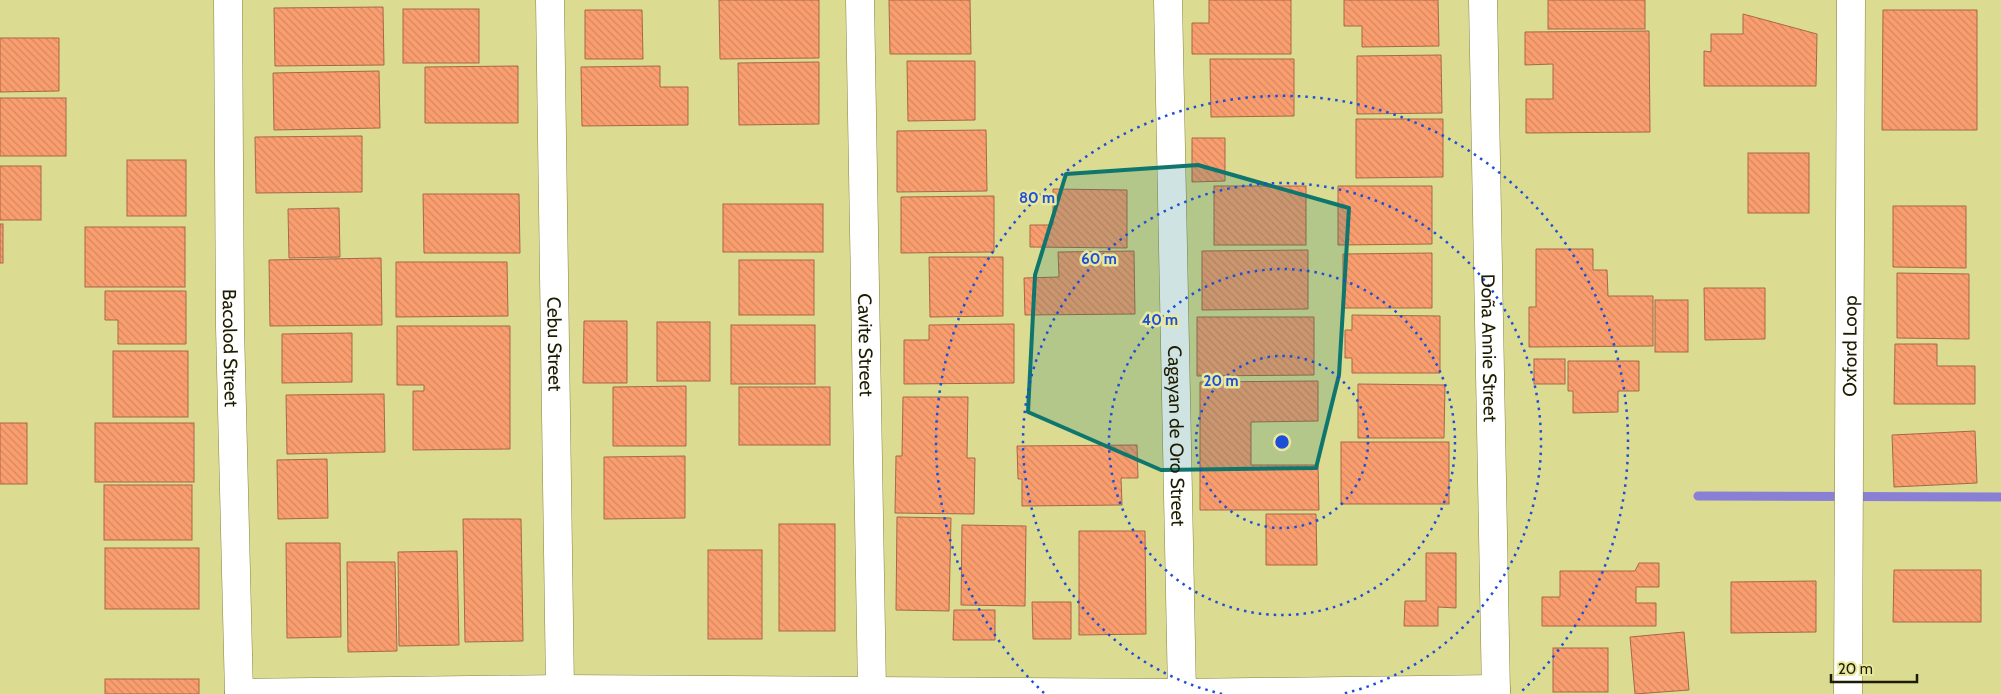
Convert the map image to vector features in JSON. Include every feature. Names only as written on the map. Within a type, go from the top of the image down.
[{"type":"street","name":"Bacolod Street","points":[[228,0],[230,327],[239,694]]},
{"type":"street","name":"Cebu Street","points":[[550,0],[560,689]]},
{"type":"street","name":"Cavite Street","points":[[860,0],[872,690]]},
{"type":"street","name":"Cagayan de Oro Street","points":[[1168,0],[1182,693]]},
{"type":"street","name":"Doña Annie Street","points":[[1483,0],[1496,691]]},
{"type":"street","name":"Oxford Loop","points":[[1848,694],[1851,0]]},
{"type":"street","points":[[239,694],[560,689],[1182,693],[1496,691]]},
{"type":"highlighted area","points":[[1198,165],[1349,208],[1339,375],[1316,468],[1161,470],[1028,412],[1035,275],[1066,174]]},
{"type":"building","points":[[719,0],[819,0],[819,58],[720,59]]},
{"type":"building","points":[[889,0],[970,0],[971,54],[890,54]]},
{"type":"building","points":[[1209,0],[1291,0],[1291,54],[1192,54],[1192,23],[1209,23]]},
{"type":"building","points":[[1344,0],[1438,0],[1439,46],[1362,47],[1362,26],[1344,26]]},
{"type":"building","points":[[1548,0],[1645,0],[1645,29],[1548,29]]},
{"type":"building","points":[[383,7],[384,65],[275,66],[274,8]]},
{"type":"building","points":[[403,9],[479,9],[479,63],[403,63]]},
{"type":"building","points":[[585,10],[642,10],[643,59],[585,59]]},
{"type":"building","points":[[1883,10],[1977,10],[1977,130],[1882,130]]},
{"type":"building","points":[[1743,14],[1817,34],[1816,86],[1704,86],[1704,51],[1711,52],[1711,34],[1743,34]]},
{"type":"building","points":[[1649,31],[1650,132],[1526,133],[1526,99],[1553,99],[1553,64],[1525,65],[1525,32]]},
{"type":"building","points":[[0,38],[59,38],[59,91],[0,92]]},
{"type":"building","points":[[1441,55],[1442,113],[1357,114],[1357,56]]},
{"type":"building","points":[[1210,59],[1294,59],[1294,116],[1211,117]]},
{"type":"building","points":[[907,61],[975,61],[975,120],[908,121]]},
{"type":"building","points":[[819,62],[819,124],[739,125],[738,63]]},
{"type":"building","points":[[518,66],[518,123],[425,123],[425,67]]},
{"type":"building","points":[[660,66],[660,87],[688,87],[688,125],[582,126],[581,67]]},
{"type":"building","points":[[379,71],[380,128],[274,130],[273,73]]},
{"type":"building","points":[[0,98],[66,98],[66,156],[0,156]]},
{"type":"building","points":[[1356,119],[1443,119],[1443,177],[1356,178]]},
{"type":"building","points":[[986,130],[987,191],[897,192],[897,131]]},
{"type":"building","points":[[362,136],[362,192],[256,193],[255,137]]},
{"type":"building","points":[[1192,138],[1225,138],[1225,181],[1192,182]]},
{"type":"building","points":[[1748,153],[1809,153],[1809,213],[1748,213]]},
{"type":"building","points":[[127,160],[186,160],[186,216],[127,216]]},
{"type":"building","points":[[0,166],[41,166],[41,220],[0,220]]},
{"type":"building","points":[[1214,186],[1306,186],[1306,245],[1214,245]]},
{"type":"building","points":[[1338,186],[1432,186],[1432,244],[1338,245]]},
{"type":"building","points":[[1053,189],[1127,190],[1127,248],[1030,247],[1030,225],[1053,225]]},
{"type":"building","points":[[423,194],[519,194],[520,253],[424,253]]},
{"type":"building","points":[[994,196],[994,252],[901,253],[901,197]]},
{"type":"building","points":[[723,204],[823,204],[823,252],[723,252]]},
{"type":"building","points":[[1893,206],[1966,206],[1966,268],[1893,267]]},
{"type":"building","points":[[339,208],[340,257],[289,258],[288,209]]},
{"type":"building","points":[[0,224],[3,224],[3,263],[0,263]]},
{"type":"building","points":[[85,227],[185,227],[185,287],[85,287]]},
{"type":"building","points":[[1536,249],[1593,249],[1593,270],[1607,270],[1608,296],[1653,296],[1653,346],[1529,347],[1529,307],[1536,307]]},
{"type":"building","points":[[1308,250],[1308,309],[1202,310],[1202,251]]},
{"type":"building","points":[[1134,251],[1135,314],[1025,315],[1024,278],[1059,277],[1058,252]]},
{"type":"building","points":[[1432,253],[1432,308],[1343,308],[1343,254]]},
{"type":"building","points":[[929,257],[1003,257],[1003,316],[930,317]]},
{"type":"building","points":[[381,258],[382,325],[270,326],[269,260]]},
{"type":"building","points":[[739,260],[814,260],[814,315],[739,315]]},
{"type":"building","points":[[396,262],[507,262],[508,316],[396,317]]},
{"type":"building","points":[[1897,273],[1969,274],[1969,339],[1897,338]]},
{"type":"building","points":[[1704,288],[1765,288],[1765,339],[1705,340]]},
{"type":"building","points":[[105,291],[186,291],[186,344],[118,344],[118,320],[105,320]]},
{"type":"building","points":[[1655,300],[1688,300],[1688,352],[1655,352]]},
{"type":"building","points":[[1352,315],[1440,316],[1440,373],[1352,373],[1352,358],[1345,358],[1345,330],[1352,330]]},
{"type":"building","points":[[1197,317],[1314,317],[1314,375],[1197,376]]},
{"type":"building","points":[[584,321],[627,321],[627,383],[583,383]]},
{"type":"building","points":[[657,322],[710,322],[710,381],[657,381]]},
{"type":"building","points":[[1014,324],[1014,383],[904,384],[904,340],[929,340],[929,325]]},
{"type":"building","points":[[731,325],[815,325],[815,384],[731,384]]},
{"type":"building","points":[[397,326],[510,326],[510,449],[413,450],[413,391],[424,391],[424,385],[397,385]]},
{"type":"building","points":[[352,333],[352,382],[282,383],[282,334]]},
{"type":"building","points":[[1895,344],[1937,344],[1937,366],[1975,366],[1975,404],[1894,404]]},
{"type":"building","points":[[113,351],[188,351],[188,417],[113,417]]},
{"type":"building","points":[[1534,359],[1565,359],[1565,384],[1534,384]]},
{"type":"building","points":[[1568,361],[1639,361],[1639,391],[1618,391],[1618,412],[1573,413],[1573,391],[1568,391]]},
{"type":"building","points":[[1318,381],[1318,421],[1251,422],[1251,465],[1318,465],[1319,510],[1200,510],[1200,382]]},
{"type":"building","points":[[1358,384],[1445,385],[1444,438],[1358,438]]},
{"type":"building","points":[[686,386],[686,446],[613,446],[613,387]]},
{"type":"building","points":[[739,387],[830,387],[830,445],[739,445]]},
{"type":"building","points":[[384,394],[385,452],[287,454],[286,395]]},
{"type":"building","points":[[903,397],[968,397],[967,458],[975,458],[974,514],[895,513],[896,456],[902,456]]},
{"type":"building","points":[[0,423],[27,423],[27,484],[0,484]]},
{"type":"building","points":[[95,423],[194,423],[194,482],[95,482]]},
{"type":"building","points":[[1975,431],[1977,483],[1894,487],[1892,435]]},
{"type":"building","points":[[1341,442],[1449,442],[1449,504],[1341,504]]},
{"type":"building","points":[[1137,445],[1138,478],[1121,478],[1122,505],[1022,506],[1022,479],[1018,479],[1017,446]]},
{"type":"building","points":[[685,456],[685,518],[604,519],[604,457]]},
{"type":"building","points":[[327,459],[328,518],[278,519],[277,460]]},
{"type":"building","points":[[104,485],[192,485],[192,540],[104,540]]},
{"type":"building","points":[[1266,514],[1316,514],[1317,565],[1266,565]]},
{"type":"building","points":[[897,517],[951,518],[949,611],[896,610]]},
{"type":"building","points":[[463,519],[521,519],[523,641],[465,642]]},
{"type":"building","points":[[779,524],[835,524],[835,631],[779,631]]},
{"type":"building","points":[[962,525],[1026,526],[1025,606],[961,605]]},
{"type":"building","points":[[1079,531],[1145,531],[1146,634],[1079,635]]},
{"type":"building","points":[[286,543],[340,543],[341,637],[287,638]]},
{"type":"building","points":[[105,548],[199,548],[199,609],[105,609]]},
{"type":"building","points":[[708,550],[762,550],[762,639],[708,639]]},
{"type":"building","points":[[457,551],[459,645],[399,646],[398,552]]},
{"type":"building","points":[[1426,553],[1456,553],[1456,608],[1438,607],[1438,626],[1404,626],[1405,601],[1426,601]]},
{"type":"building","points":[[347,562],[395,562],[397,651],[348,652]]},
{"type":"building","points":[[1639,563],[1659,563],[1659,587],[1636,587],[1636,603],[1656,603],[1656,626],[1542,626],[1542,597],[1560,597],[1560,571],[1635,571]]},
{"type":"building","points":[[1894,570],[1981,570],[1981,622],[1893,622]]},
{"type":"building","points":[[1816,581],[1816,632],[1731,633],[1731,582]]},
{"type":"building","points":[[1032,602],[1071,602],[1071,639],[1033,639]]},
{"type":"building","points":[[954,610],[995,610],[995,640],[953,640]]},
{"type":"building","points":[[1684,632],[1689,690],[1635,694],[1630,637]]},
{"type":"building","points":[[1553,648],[1608,648],[1608,692],[1553,692]]},
{"type":"building","points":[[105,679],[199,679],[199,694],[105,694]]},
{"type":"waterway","points":[[1698,496],[2001,497]]}]
